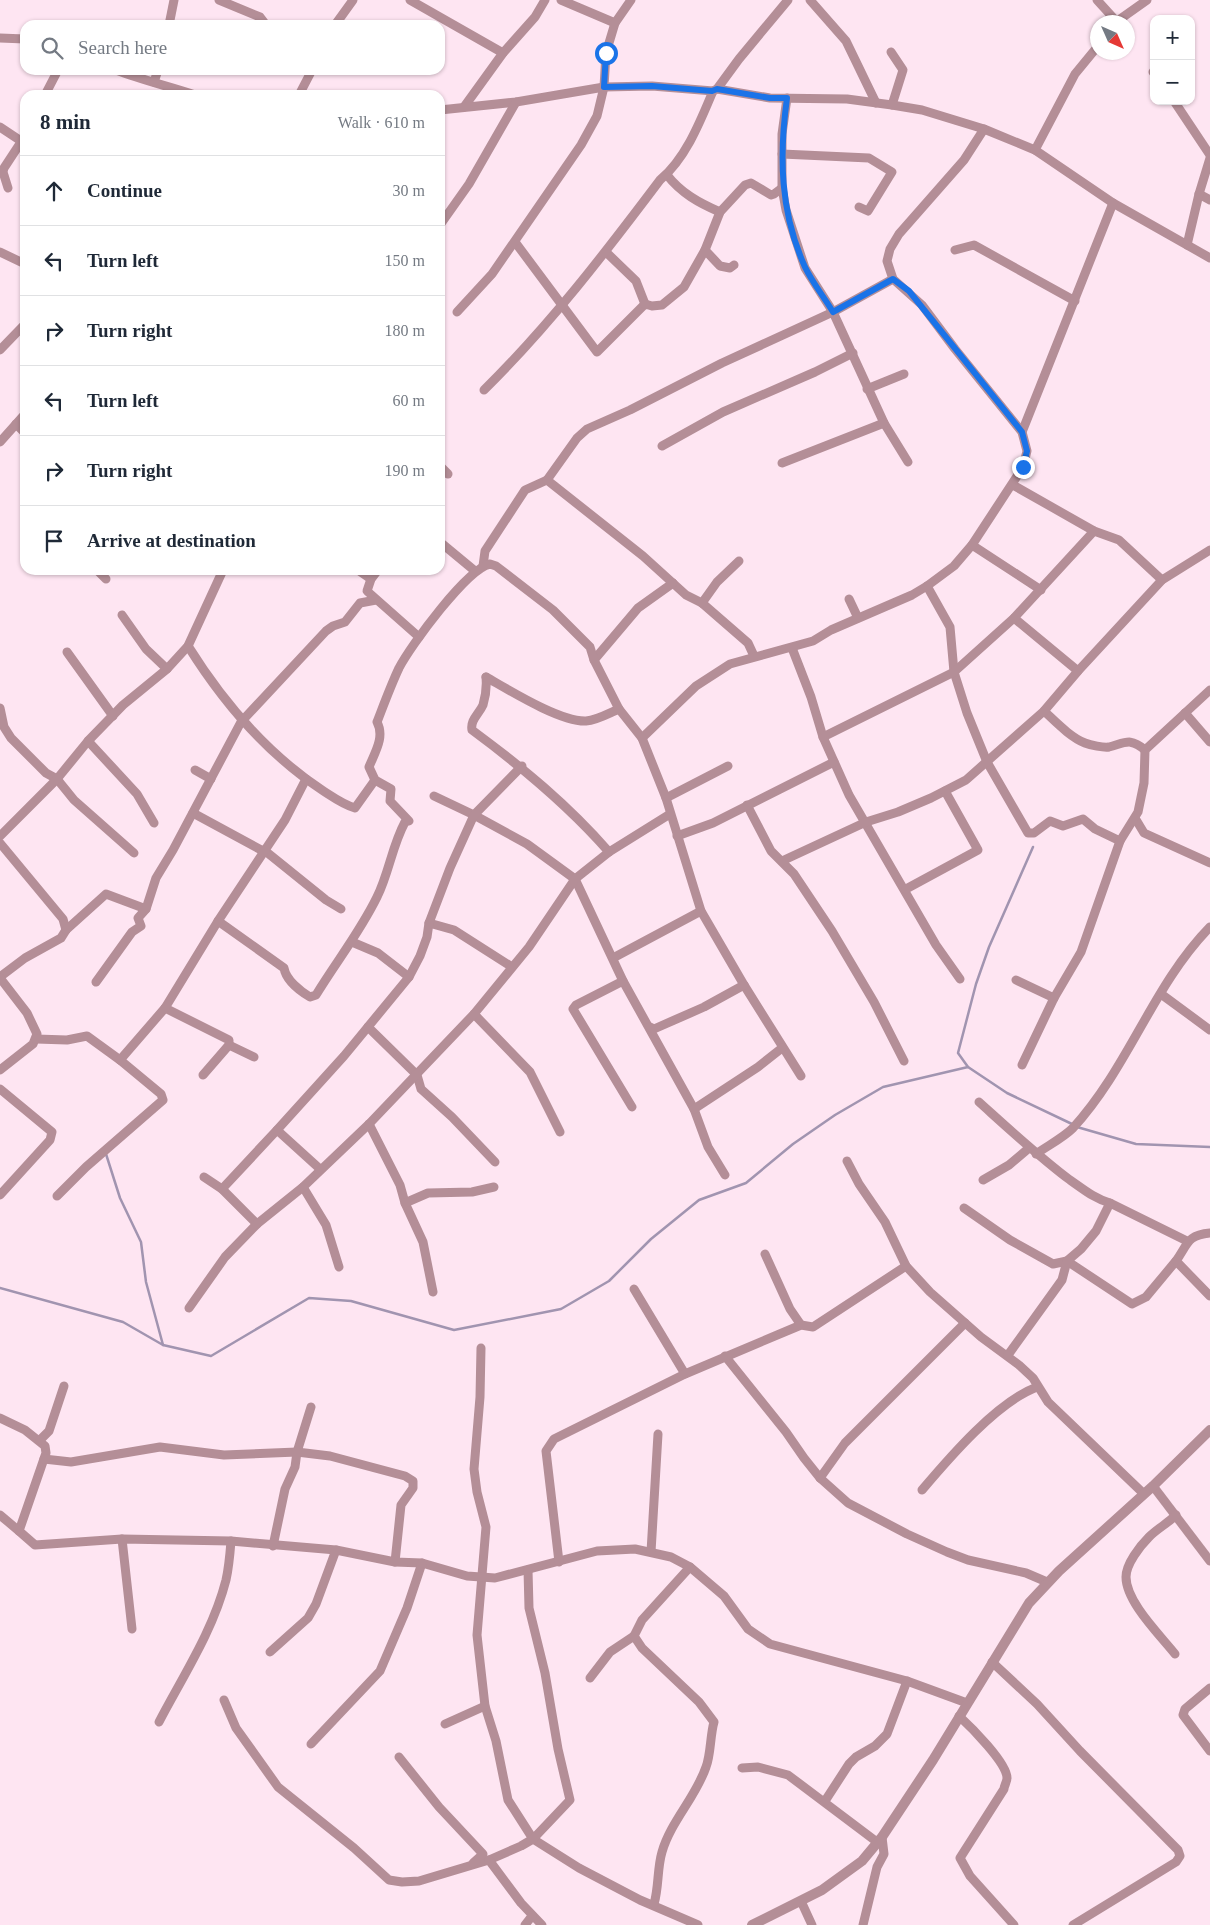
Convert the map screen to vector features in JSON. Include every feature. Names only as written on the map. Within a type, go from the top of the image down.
[{"type":"street","points":[[170,20],[174,0]]},
{"type":"street","points":[[219,0],[260,17],[262,20]]},
{"type":"street","points":[[339,20],[353,0]]},
{"type":"street","points":[[410,0],[503,52]]},
{"type":"street","points":[[464,108],[503,52],[535,17],[545,0]]},
{"type":"street","points":[[560,0],[615,23]]},
{"type":"street","points":[[457,312],[492,274],[581,145],[597,116],[604,87],[606,53],[615,23],[631,0]]},
{"type":"street","points":[[484,390],[513,362],[607,253],[688,145],[715,90],[788,0]]},
{"type":"street","points":[[810,0],[846,41],[876,103]]},
{"type":"street","points":[[1097,0],[1110,15]]},
{"type":"street","points":[[1126,15],[1147,0]]},
{"type":"street","points":[[0,38],[20,39]]},
{"type":"street","points":[[891,52],[903,70],[892,105]]},
{"type":"street","points":[[1035,150],[1075,74],[1090,56]]},
{"type":"street","points":[[48,90],[55,75]]},
{"type":"street","points":[[128,75],[146,82],[154,82],[179,90]]},
{"type":"street","points":[[154,82],[156,75]]},
{"type":"street","points":[[302,90],[309,75]]},
{"type":"street","points":[[445,110],[516,102],[604,87],[652,86],[715,90],[770,98],[847,98],[922,110],[984,129],[1035,150],[1113,203],[1210,258]]},
{"type":"street","points":[[787,98],[782,134],[782,188],[786,210],[805,268],[833,312],[853,353],[867,389],[884,423],[908,462]]},
{"type":"street","points":[[445,218],[469,184],[516,102]]},
{"type":"street","points":[[1177,105],[1210,156],[1210,162],[1199,194],[1187,245]]},
{"type":"street","points":[[0,127],[20,137]]},
{"type":"street","points":[[642,738],[696,686],[730,664],[813,641],[858,618],[877,612],[927,586],[954,566],[972,545],[1013,485],[1026,459],[1027,451],[1022,432],[954,349],[922,305],[893,279],[887,261],[890,249],[900,234],[964,160],[984,129]]},
{"type":"street","points":[[8,188],[3,172],[4,168],[20,143]]},
{"type":"street","points":[[782,154],[869,158],[892,172],[868,211],[859,207]]},
{"type":"street","points":[[667,175],[674,184],[696,202],[720,212]]},
{"type":"street","points":[[644,304],[652,306],[662,305],[684,287],[705,250],[720,212],[748,183],[771,194],[782,188]]},
{"type":"street","points":[[1199,194],[1210,200]]},
{"type":"street","points":[[1022,432],[1113,203]]},
{"type":"street","points":[[515,242],[597,352],[644,304]]},
{"type":"street","points":[[955,250],[974,245],[1075,300]]},
{"type":"street","points":[[705,250],[720,266],[730,268],[734,265]]},
{"type":"street","points":[[0,252],[20,262]]},
{"type":"street","points":[[607,253],[636,281],[644,304]]},
{"type":"street","points":[[483,566],[485,551],[525,490],[547,480],[577,438],[587,429],[630,410],[722,363],[833,312],[893,279]]},
{"type":"street","points":[[0,350],[20,329]]},
{"type":"street","points":[[662,446],[723,412],[815,372],[853,353]]},
{"type":"street","points":[[867,389],[904,374]]},
{"type":"street","points":[[0,442],[4,431],[20,420]]},
{"type":"street","points":[[782,463],[884,423]]},
{"type":"street","points":[[16,424],[20,428]]},
{"type":"street","points":[[445,471],[448,474]]},
{"type":"street","points":[[547,480],[686,595],[702,603],[748,643],[754,656]]},
{"type":"street","points":[[1013,485],[1094,531],[1119,540],[1162,580]]},
{"type":"street","points":[[823,737],[954,672],[1014,618],[1094,531]]},
{"type":"street","points":[[972,545],[1041,590]]},
{"type":"street","points":[[445,546],[474,571]]},
{"type":"street","points":[[782,861],[866,822],[898,812],[966,780],[1044,711],[1078,671],[1162,580],[1210,550]]},
{"type":"street","points":[[702,603],[717,582],[739,561]]},
{"type":"street","points":[[218,922],[284,968],[285,975],[310,997],[316,995],[352,942],[378,896],[397,838],[405,822],[409,821],[390,802],[391,789],[375,780],[369,767],[380,738],[381,730],[377,722],[400,667],[419,637],[474,571],[483,566],[496,566],[553,610],[590,647],[594,660],[620,708],[642,738],[666,798],[701,911],[782,1048],[801,1076]]},
{"type":"street","points":[[102,575],[106,579]]},
{"type":"street","points":[[0,836],[57,779],[88,741],[113,716],[167,669],[188,646],[218,575]]},
{"type":"street","points":[[365,575],[371,579]]},
{"type":"street","points":[[374,575],[367,591],[419,637]]},
{"type":"street","points":[[594,660],[638,608],[673,583]]},
{"type":"street","points":[[927,586],[950,627],[954,672],[987,762],[1028,833],[1034,833],[1050,821],[1063,826],[1083,819],[1095,829],[1120,841]]},
{"type":"street","points":[[849,599],[858,618]]},
{"type":"street","points":[[96,982],[132,932],[142,926],[138,918],[146,909],[156,878],[242,722],[326,631],[333,626],[345,622],[360,603],[376,600]]},
{"type":"street","points":[[122,615],[146,649],[167,669]]},
{"type":"street","points":[[1014,618],[1078,671]]},
{"type":"street","points":[[188,646],[210,682],[242,722],[306,779],[338,802],[355,808],[375,780]]},
{"type":"street","points":[[792,648],[811,697],[823,737],[834,762],[936,944],[960,979]]},
{"type":"street","points":[[67,652],[113,716]]},
{"type":"street","points":[[609,852],[522,766],[472,730],[472,722],[482,706],[487,690],[486,677],[539,707],[585,721],[596,720],[620,708]]},
{"type":"street","points":[[1022,1065],[1054,998],[1081,952],[1120,841],[1135,818],[1144,783],[1145,750],[1210,690]]},
{"type":"street","points":[[0,708],[4,727],[11,738],[46,773],[57,779],[74,800],[134,853]]},
{"type":"street","points":[[1044,711],[1064,729],[1085,743],[1108,748],[1117,742],[1132,742],[1145,750]]},
{"type":"street","points":[[1185,713],[1210,742]]},
{"type":"street","points":[[88,741],[137,794],[154,822]]},
{"type":"street","points":[[677,836],[713,823],[834,762]]},
{"type":"street","points":[[222,1188],[277,1130],[368,1027],[409,977],[420,956],[427,937],[429,923],[474,814],[522,766]]},
{"type":"street","points":[[666,798],[728,766]]},
{"type":"street","points":[[195,770],[211,779]]},
{"type":"street","points":[[120,1060],[165,1008],[263,851],[286,820],[306,779]]},
{"type":"street","points":[[906,889],[978,850],[945,791]]},
{"type":"street","points":[[434,796],[474,814],[527,844],[575,879],[623,981],[694,1109],[708,1147],[725,1176]]},
{"type":"street","points":[[747,805],[771,851],[794,874],[832,930],[874,1002],[904,1061]]},
{"type":"street","points":[[193,813],[263,851],[326,900],[341,909]]},
{"type":"street","points":[[189,1308],[225,1258],[257,1224],[303,1187],[369,1124],[474,1014],[530,947],[575,879],[609,852],[670,814]]},
{"type":"street","points":[[1135,818],[1144,833],[1210,863]]},
{"type":"street","points":[[0,842],[63,918],[66,930]]},
{"type":"street","points":[[36,1039],[37,1034],[27,1014],[0,978],[25,958],[61,938],[66,930],[106,894],[146,909]]},
{"type":"street","points":[[613,958],[701,911]]},
{"type":"street","points":[[429,923],[454,930],[512,967]]},
{"type":"street","points":[[983,1180],[1075,1124],[1110,1082],[1181,961],[1209,930]]},
{"type":"street","points":[[352,942],[378,953],[409,977]]},
{"type":"street","points":[[1016,980],[1054,998]]},
{"type":"street","points":[[623,981],[576,1005],[573,1009],[632,1108]]},
{"type":"street","points":[[650,1027],[654,1028],[704,1007],[744,985]]},
{"type":"street","points":[[1161,994],[1210,1030]]},
{"type":"street","points":[[165,1008],[227,1038],[230,1045],[254,1057]]},
{"type":"street","points":[[474,1014],[530,1072],[560,1132]]},
{"type":"street","points":[[368,1027],[417,1074],[421,1089],[452,1116],[495,1162]]},
{"type":"street","points":[[0,1070],[36,1039],[67,1040],[87,1036],[161,1094],[163,1100],[86,1167],[57,1196]]},
{"type":"street","points":[[203,1075],[230,1045]]},
{"type":"street","points":[[694,1109],[758,1068],[782,1048]]},
{"type":"street","points":[[0,1089],[52,1132],[50,1140],[0,1195]]},
{"type":"street","points":[[979,1102],[1032,1151],[1100,1200],[1110,1203],[1187,1241]]},
{"type":"street","points":[[369,1124],[400,1185],[405,1203],[424,1242],[433,1292]]},
{"type":"street","points":[[277,1130],[320,1169]]},
{"type":"street","points":[[847,1160],[859,1184],[885,1222],[906,1266],[965,1323],[1008,1355],[1032,1378],[1048,1402],[1144,1494]]},
{"type":"street","points":[[204,1177],[222,1188],[257,1224]]},
{"type":"street","points":[[303,1187],[326,1225],[339,1267]]},
{"type":"street","points":[[405,1203],[428,1193],[472,1192],[494,1187]]},
{"type":"street","points":[[1054,1264],[1067,1261],[1081,1249],[1096,1231],[1110,1203]]},
{"type":"street","points":[[964,1208],[1010,1240],[1054,1264],[1062,1280]]},
{"type":"street","points":[[1067,1261],[1132,1304],[1146,1297],[1176,1261],[1187,1241],[1199,1234],[1210,1233]]},
{"type":"street","points":[[765,1254],[790,1309],[801,1325]]},
{"type":"street","points":[[1008,1355],[1062,1280],[1067,1261]]},
{"type":"street","points":[[1176,1261],[1210,1296]]},
{"type":"street","points":[[559,1562],[546,1451],[554,1439],[725,1356],[801,1325],[813,1327],[906,1266]]},
{"type":"street","points":[[634,1289],[685,1374]]},
{"type":"street","points":[[820,1478],[845,1443],[965,1323]]},
{"type":"street","points":[[480,1348],[480,1397],[474,1469],[476,1492],[486,1527],[477,1635],[485,1706],[496,1741],[508,1800],[533,1839],[579,1868],[640,1900],[654,1904],[698,1925]]},
{"type":"street","points":[[725,1356],[820,1478],[848,1503],[907,1534],[968,1560],[1026,1573],[1047,1582]]},
{"type":"street","points":[[40,1440],[49,1431],[64,1386]]},
{"type":"street","points":[[922,1490],[952,1455],[1012,1401],[1037,1387]]},
{"type":"street","points":[[273,1546],[285,1490],[294,1467],[311,1407]]},
{"type":"street","points":[[0,1418],[25,1430],[40,1440],[45,1446],[44,1459],[19,1531]]},
{"type":"street","points":[[752,1925],[801,1901],[843,1876],[862,1861],[879,1840],[960,1716],[1025,1610],[1047,1582],[1153,1486],[1210,1430]]},
{"type":"street","points":[[651,1552],[658,1434]]},
{"type":"street","points":[[44,1459],[71,1462],[160,1447],[224,1455],[297,1452],[330,1456],[405,1476],[413,1481],[412,1488],[401,1505],[395,1562]]},
{"type":"street","points":[[1153,1486],[1210,1561]]},
{"type":"street","points":[[0,1515],[35,1544],[122,1539],[232,1541],[336,1550],[395,1562],[422,1562],[467,1576],[495,1578],[615,1548],[651,1552],[690,1567],[724,1596],[748,1629],[770,1644],[907,1681],[967,1703]]},
{"type":"street","points":[[1175,1654],[1145,1618],[1132,1597],[1126,1575],[1128,1566],[1147,1539],[1176,1516]]},
{"type":"street","points":[[122,1539],[132,1629]]},
{"type":"street","points":[[159,1722],[200,1648],[226,1579],[232,1541]]},
{"type":"street","points":[[270,1652],[308,1618],[316,1604],[336,1550]]},
{"type":"street","points":[[311,1744],[380,1671],[407,1608],[422,1562]]},
{"type":"street","points":[[590,1678],[610,1652],[634,1636],[642,1620],[690,1567]]},
{"type":"street","points":[[224,1700],[236,1728],[278,1787],[354,1848],[389,1880],[402,1882],[419,1881],[489,1860],[533,1839],[566,1805],[570,1795],[558,1749],[545,1673],[528,1608],[528,1570]]},
{"type":"street","points":[[634,1636],[642,1648],[699,1702],[714,1722],[706,1767],[670,1831],[662,1852],[658,1870],[659,1886],[654,1904]]},
{"type":"street","points":[[992,1662],[1037,1704],[1080,1751],[1132,1801],[1178,1850],[1180,1856],[1176,1862],[1073,1925]]},
{"type":"street","points":[[825,1801],[849,1764],[856,1757],[875,1746],[886,1734],[907,1681]]},
{"type":"street","points":[[1210,1688],[1185,1709],[1183,1715],[1210,1751]]},
{"type":"street","points":[[445,1724],[485,1706]]},
{"type":"street","points":[[960,1716],[1005,1770],[1007,1778],[1004,1790],[961,1853],[960,1858],[970,1876],[1014,1925]]},
{"type":"street","points":[[399,1757],[439,1806],[483,1854],[471,1865]]},
{"type":"street","points":[[742,1768],[779,1771],[879,1840],[884,1854],[877,1867],[863,1925]]},
{"type":"street","points":[[489,1860],[532,1916],[542,1925]]},
{"type":"street","points":[[801,1901],[812,1925]]},
{"type":"street","points":[[524,1925],[532,1916]]},
{"type":"waterway","points":[[968,1067],[958,1053],[976,984],[989,947],[1033,847]]},
{"type":"waterway","points":[[0,1288],[123,1322],[163,1345],[211,1356],[309,1298],[351,1301],[454,1330],[561,1309],[609,1281],[651,1239],[699,1200],[746,1183],[793,1144],[835,1115],[883,1087],[968,1067],[1007,1093],[1072,1124]]},
{"type":"waterway","points":[[1077,1127],[1136,1144],[1210,1147]]},
{"type":"waterway","points":[[106,1154],[120,1198],[141,1242],[146,1282],[163,1345]]},
{"type":"route","points":[[606,53],[604,87],[652,86],[712,91],[717,89],[770,98],[787,98],[782,134],[782,188],[786,210],[805,268],[833,312],[893,279],[909,291],[1022,432],[1027,451],[1023,467]]}]
